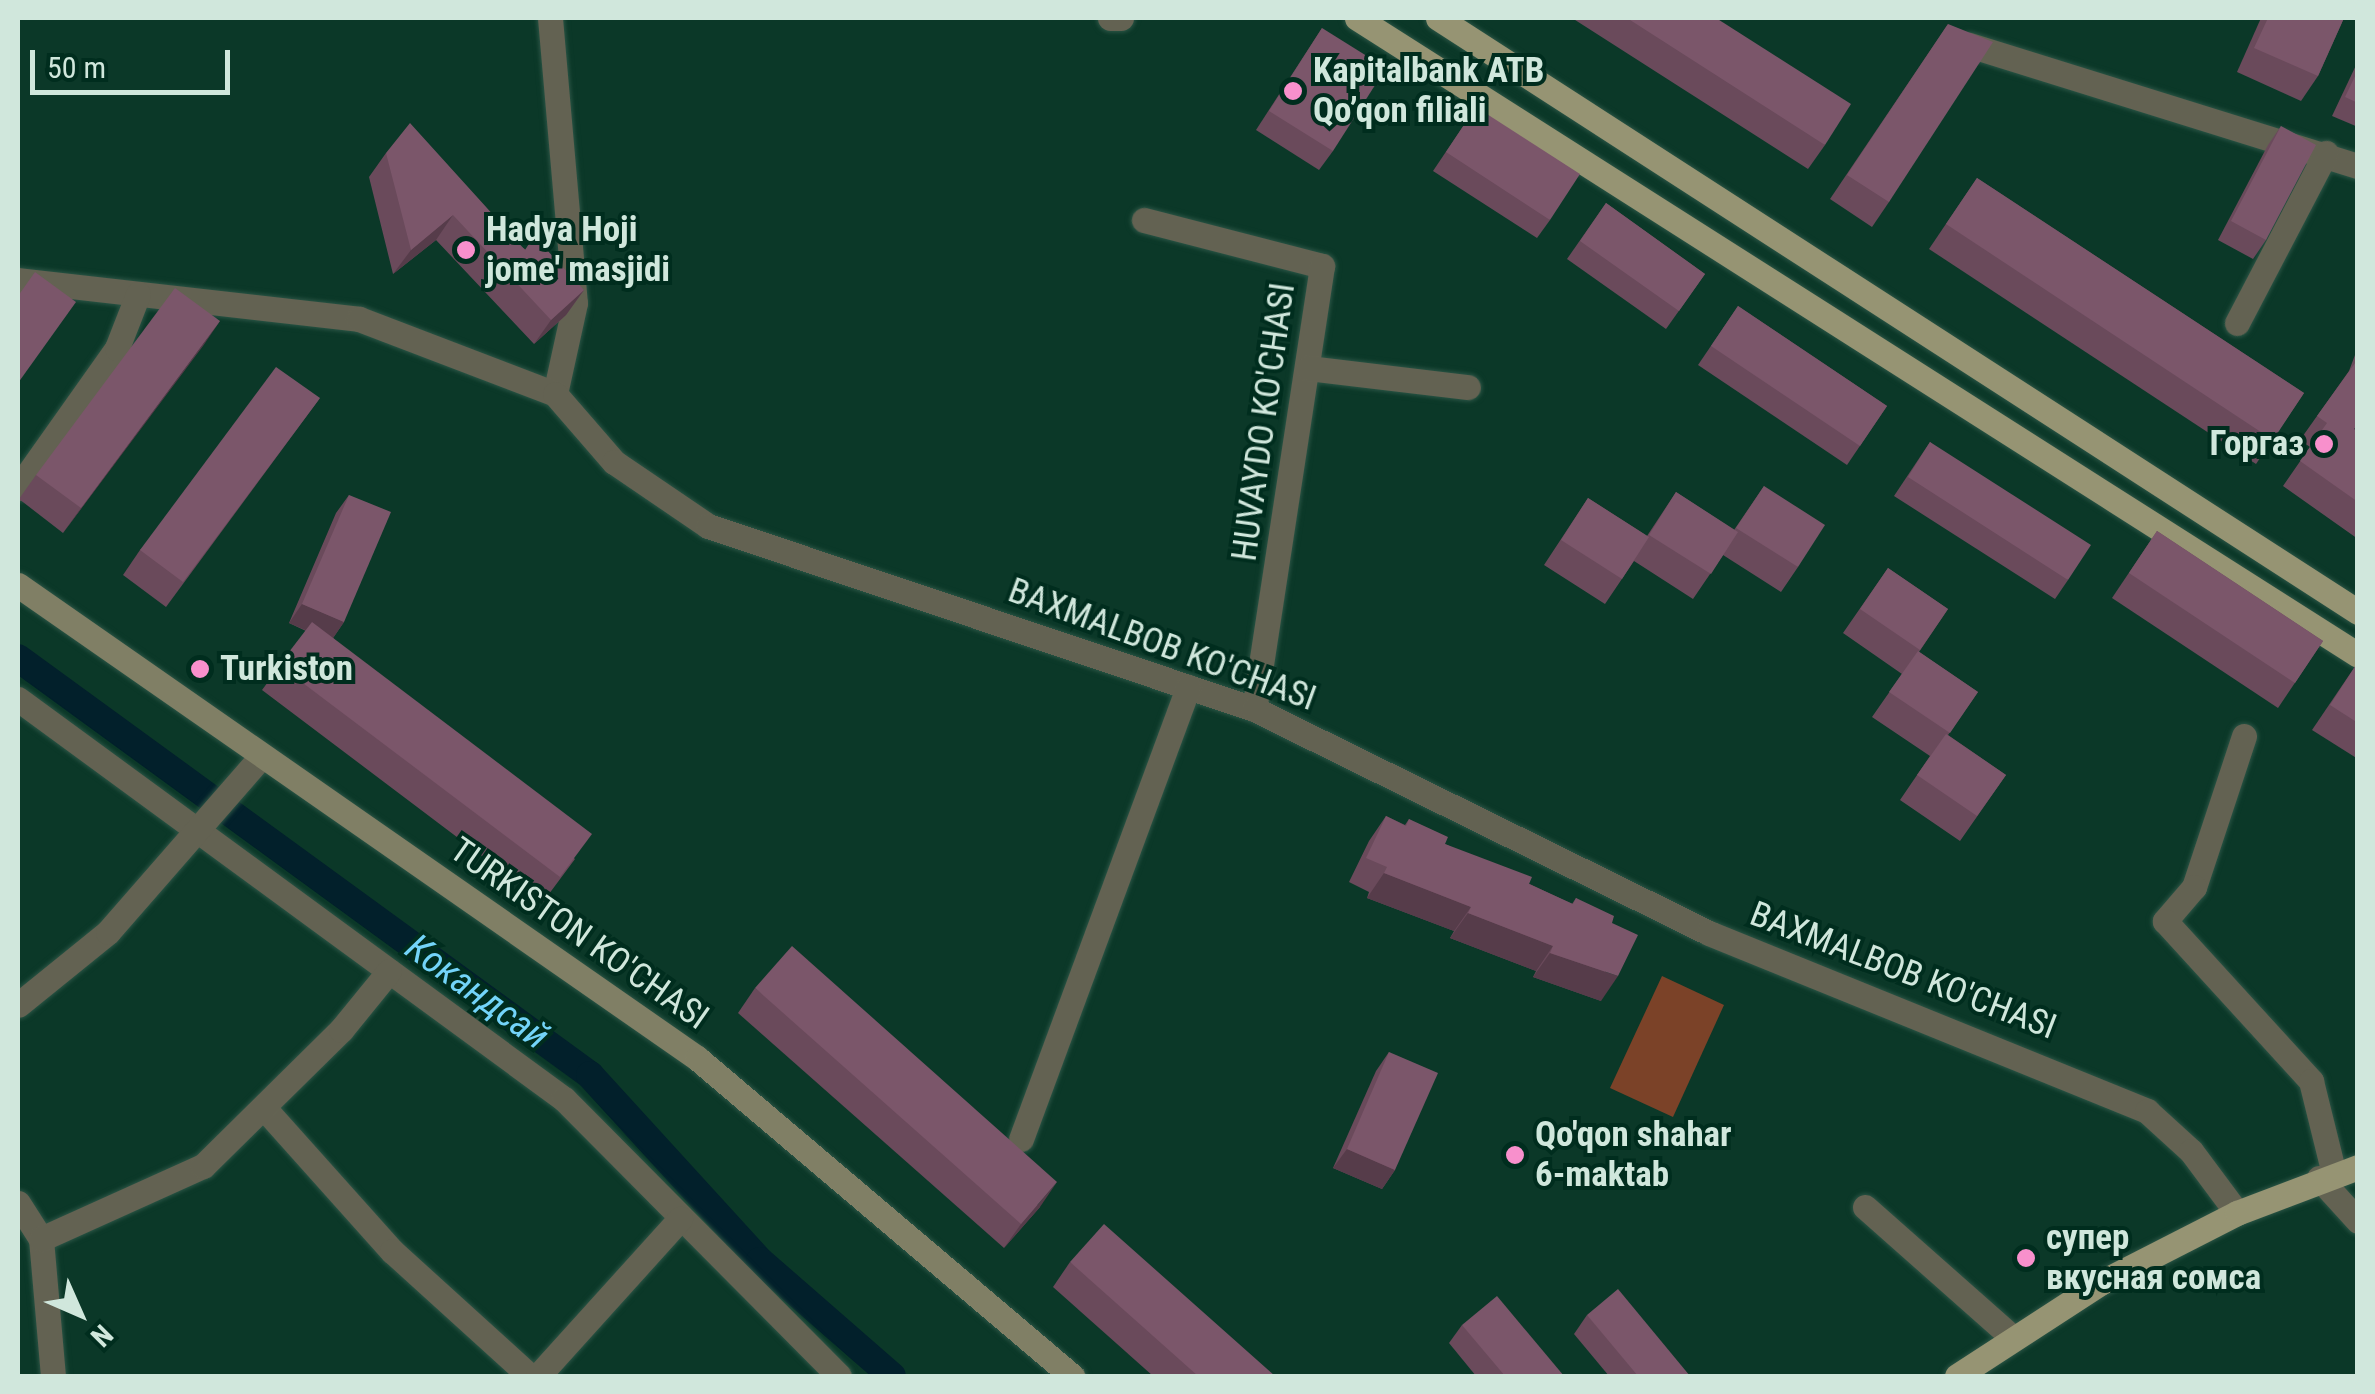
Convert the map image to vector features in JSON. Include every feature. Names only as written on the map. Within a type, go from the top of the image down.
[{"type":"main road","points":[[1358,18],[2358,655]]},
{"type":"main road","points":[[1438,18],[2358,612]]},
{"type":"main road","name":"TURKISTON KO'CHASI","points":[[18,585],[260,758],[697,1058],[1072,1376]]},
{"type":"main road","points":[[1957,1376],[2012,1337],[2237,1214],[2337,1173]]},
{"type":"street","points":[[550,18],[576,303],[556,394]]},
{"type":"street","points":[[1110,18],[1121,18]]},
{"type":"street","points":[[1969,45],[2358,166]]},
{"type":"street","points":[[2237,323],[2326,153]]},
{"type":"street","name":"HUVAYDO KO'CHASI","points":[[1144,220],[1322,266],[1254,710]]},
{"type":"street","name":"BAXMALBOB KO'CHASI","points":[[18,280],[358,318],[556,394],[614,462],[708,526],[1254,710],[1709,933],[2147,1110],[2190,1151],[2237,1214]]},
{"type":"street","points":[[18,488],[117,348],[138,294]]},
{"type":"street","points":[[1308,368],[1468,387]]},
{"type":"street","points":[[1021,1139],[1188,686]]},
{"type":"street","points":[[18,699],[564,1100],[839,1376]]},
{"type":"street","points":[[2244,736],[2194,887],[2165,921],[2311,1081],[2337,1173],[2358,1222]]},
{"type":"street","points":[[18,1005],[108,932],[260,758]]},
{"type":"street","points":[[41,1239],[202,1166],[264,1108],[389,971]]},
{"type":"street","points":[[264,1108],[392,1252],[530,1376]]},
{"type":"street","points":[[18,1203],[41,1239],[54,1376]]},
{"type":"street","points":[[1866,1207],[2012,1337]]},
{"type":"street","points":[[538,1376],[680,1219]]},
{"type":"shaded area","points":[[1662,976],[1724,1005],[1673,1117],[1610,1088]]},
{"type":"building","points":[[1627,18],[1716,18],[1851,104],[1825,145]]},
{"type":"building","points":[[2268,18],[2344,18],[2318,76],[2254,48]]},
{"type":"building","points":[[1948,24],[1993,42],[1889,202],[1847,175]]},
{"type":"building","points":[[1322,28],[1386,68],[1333,151],[1269,111]]},
{"type":"building","points":[[2358,70],[2358,103],[2345,97]]},
{"type":"building","points":[[1476,107],[1580,174],[1550,220],[1446,152]]},
{"type":"building","points":[[410,123],[525,250],[534,236],[584,290],[551,320],[453,215],[411,250],[386,153]]},
{"type":"building","points":[[2281,126],[2316,145],[2266,240],[2231,221]]},
{"type":"building","points":[[1977,178],[2304,393],[2273,440],[1946,224]]},
{"type":"building","points":[[1606,203],[1705,274],[1679,311],[1580,241]]},
{"type":"building","points":[[35,272],[76,302],[18,383],[18,296]]},
{"type":"building","points":[[175,288],[220,321],[81,508],[36,475]]},
{"type":"building","points":[[1738,306],[1887,406],[1860,446],[1711,346]]},
{"type":"building","points":[[2358,359],[2358,424],[2354,429],[2358,432],[2358,502],[2300,461],[2327,423],[2317,416]]},
{"type":"building","points":[[276,367],[320,398],[183,582],[140,550]]},
{"type":"building","points":[[1930,442],[2091,545],[2068,580],[1908,477]]},
{"type":"building","points":[[1764,486],[1825,525],[1798,567],[1736,528]]},
{"type":"building","points":[[1676,492],[1738,532],[1711,574],[1649,535]]},
{"type":"building","points":[[349,495],[391,512],[344,622],[302,604]]},
{"type":"building","points":[[1588,498],[1649,537],[1622,579],[1561,540]]},
{"type":"building","points":[[2157,531],[2323,641],[2295,683],[2129,573]]},
{"type":"building","points":[[1888,568],[1948,609],[1920,650],[1860,609]]},
{"type":"building","points":[[312,622],[592,834],[560,877],[279,665]]},
{"type":"building","points":[[1918,651],[1978,692],[1950,733],[1889,692]]},
{"type":"building","points":[[2358,662],[2358,723],[2330,705]]},
{"type":"building","points":[[1946,734],[2006,775],[1977,816],[1917,775]]},
{"type":"building","points":[[1386,816],[1406,826],[1409,819],[1448,837],[1445,844],[1532,877],[1529,884],[1573,904],[1576,898],[1614,916],[1612,923],[1638,935],[1618,976],[1550,953],[1553,946],[1468,913],[1471,907],[1384,873],[1387,867],[1366,858]]},
{"type":"building","points":[[792,946],[1057,1182],[1021,1224],[755,988]]},
{"type":"building","points":[[1389,1052],[1438,1073],[1395,1170],[1347,1149]]},
{"type":"building","points":[[1104,1224],[1275,1376],[1198,1376],[1070,1262]]},
{"type":"building","points":[[1618,1289],[1690,1376],[1638,1376],[1587,1315]]},
{"type":"building","points":[[1497,1296],[1564,1376],[1505,1376],[1462,1325]]},
{"type":"waterway","name":"Кокандсай","points":[[18,658],[590,1075],[760,1261],[892,1376]]},
{"type":"place","name":"Kapitalbank ATB Qo’qon filiali","points":[[1293,91]]},
{"type":"place","name":"Hadya Hoji jome' masjidi","points":[[466,250]]},
{"type":"place","name":"Горгаз","points":[[2324,444]]},
{"type":"place","name":"Turkiston","points":[[200,669]]},
{"type":"place","name":"Qo'qon shahar 6-maktab","points":[[1515,1155]]},
{"type":"place","name":"супер вкусная сомса","points":[[2026,1258]]}]
